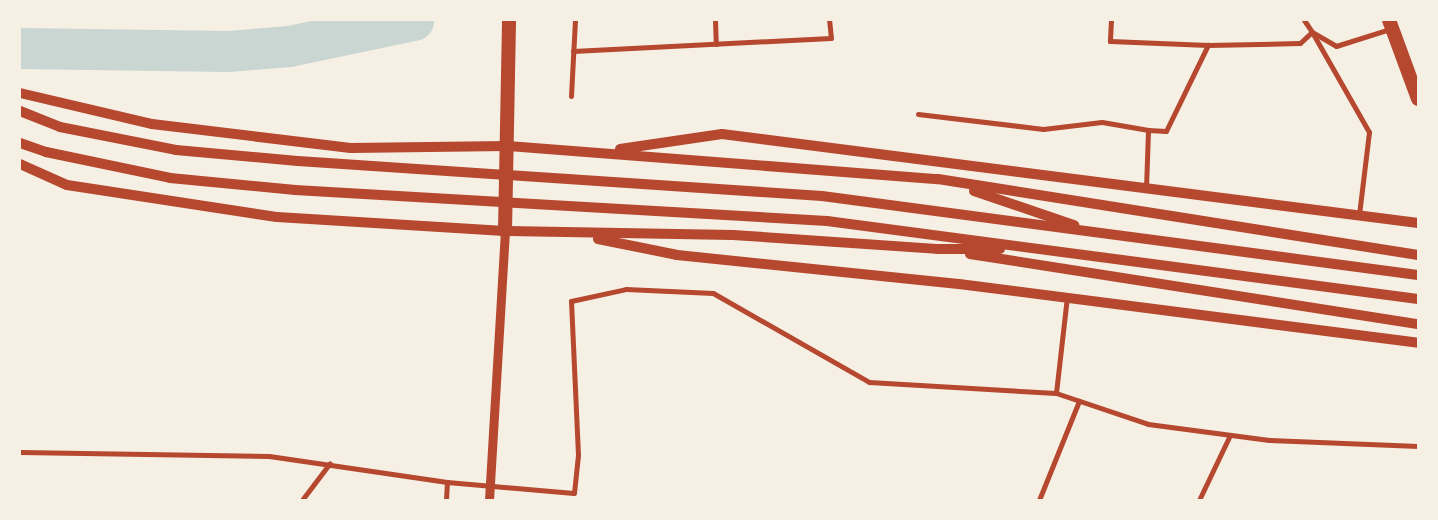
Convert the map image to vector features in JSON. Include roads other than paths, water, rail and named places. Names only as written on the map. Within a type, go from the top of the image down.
[{"type":"highway","points":[[505,231],[509,20]]},
{"type":"highway","points":[[1390,24],[1418,99]]},
{"type":"main road","points":[[20,93],[152,124],[351,148],[507,146],[602,151],[938,179],[1418,255]]},
{"type":"main road","points":[[20,111],[60,127],[176,150],[298,161],[822,196],[1418,275]]},
{"type":"main road","points":[[602,151],[722,134],[1418,223]]},
{"type":"main road","points":[[20,143],[46,152],[170,178],[295,190],[827,221],[1418,299]]},
{"type":"main road","points":[[20,164],[67,185],[277,217],[575,234],[733,235],[937,249],[1061,249],[1229,274]]},
{"type":"main road","points":[[938,179],[1098,233],[1245,252]]},
{"type":"main road","points":[[575,234],[677,255],[1067,298],[1418,343]]},
{"type":"main road","points":[[937,249],[1418,324]]},
{"type":"street","points":[[571,96],[575,20]]},
{"type":"street","points":[[716,20],[716,44]]},
{"type":"street","points":[[573,51],[831,38],[829,20]]},
{"type":"street","points":[[1111,20],[1110,41],[1208,45],[1300,43],[1312,32]]},
{"type":"street","points":[[1304,20],[1369,132],[1359,215]]},
{"type":"street","points":[[1312,32],[1336,46],[1390,24]]},
{"type":"street","points":[[918,114],[1043,129],[1102,122],[1148,130],[1166,131],[1208,45]]},
{"type":"street","points":[[1146,188],[1148,130]]},
{"type":"street","points":[[489,500],[505,231]]},
{"type":"street","points":[[572,500],[578,455],[571,301],[626,289],[713,293],[869,382],[1056,393],[1148,424],[1269,440],[1418,446]]},
{"type":"street","points":[[1056,393],[1067,298]]},
{"type":"street","points":[[1039,500],[1079,401]]},
{"type":"street","points":[[1199,500],[1230,435]]},
{"type":"street","points":[[20,452],[269,456],[330,463],[447,482],[574,493]]},
{"type":"street","points":[[302,500],[330,463]]},
{"type":"street","points":[[446,500],[447,482]]},
{"type":"waterway","points":[[20,48],[228,51],[289,46],[413,20]]}]
